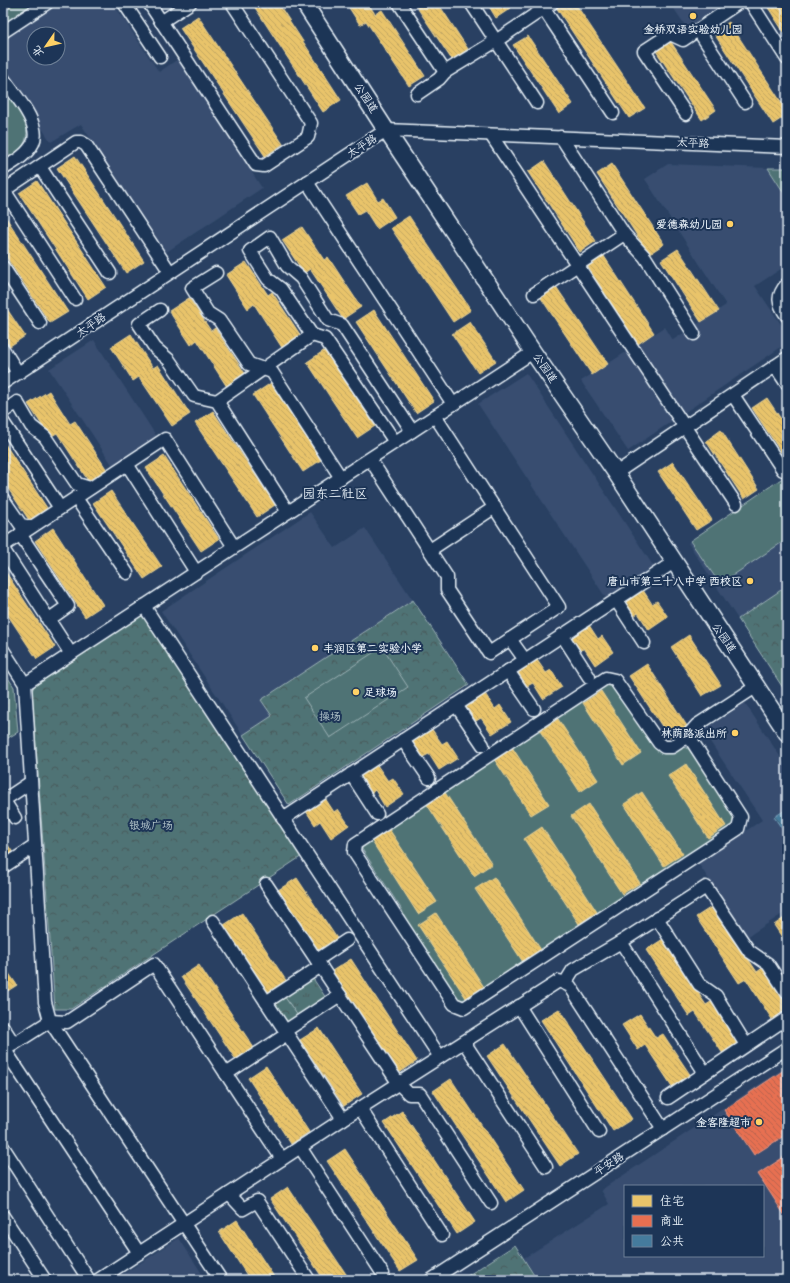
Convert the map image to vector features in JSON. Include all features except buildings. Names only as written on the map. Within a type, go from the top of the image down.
[{"type":"main road","name":"公园道","points":[[304,3],[386,130],[533,352],[616,473],[787,733]]},
{"type":"street","points":[[3,32],[47,3]]},
{"type":"street","points":[[124,3],[160,57]]},
{"type":"street","points":[[149,3],[256,165],[264,166],[308,137],[311,123],[232,3]]},
{"type":"street","points":[[161,22],[190,3]]},
{"type":"street","points":[[400,3],[444,72]]},
{"type":"street","points":[[471,3],[537,102]]},
{"type":"street","points":[[686,114],[644,51],[670,34],[683,40],[738,3]]},
{"type":"street","points":[[751,3],[787,59]]},
{"type":"street","points":[[417,94],[439,79],[444,72],[496,40],[546,5],[613,113]]},
{"type":"street","points":[[698,30],[745,102]]},
{"type":"street","points":[[3,78],[32,120],[35,131],[33,142],[28,150],[18,160],[3,169]]},
{"type":"street","name":"太平路","points":[[3,383],[386,130],[787,147]]},
{"type":"street","points":[[491,135],[686,426],[736,504]]},
{"type":"street","points":[[561,138],[624,234],[645,257],[694,334]]},
{"type":"street","points":[[75,299],[4,191],[76,142],[81,142],[86,145],[170,272]]},
{"type":"street","points":[[40,167],[110,273]]},
{"type":"street","points":[[307,182],[454,404]]},
{"type":"street","points":[[534,294],[624,234]]},
{"type":"street","points":[[395,442],[325,338],[312,335],[281,289],[268,279],[250,251],[270,237],[287,266],[301,278],[328,320],[342,325],[412,431]]},
{"type":"street","points":[[3,267],[40,323]]},
{"type":"street","points":[[216,273],[192,288],[208,313],[219,320],[249,364],[272,372],[341,478]]},
{"type":"street","points":[[787,284],[782,289],[779,297],[781,308],[787,316]]},
{"type":"street","points":[[160,310],[139,324],[155,348],[169,360],[194,396],[217,400],[312,335]]},
{"type":"street","points":[[325,338],[328,320]]},
{"type":"street","points":[[3,349],[18,373]]},
{"type":"street","points":[[25,684],[533,352]]},
{"type":"street","points":[[616,473],[787,358]]},
{"type":"street","points":[[775,366],[787,384]]},
{"type":"street","points":[[733,395],[783,470]]},
{"type":"street","points":[[217,400],[288,512]]},
{"type":"street","points":[[3,412],[17,402],[31,426],[46,437],[77,484],[90,488]]},
{"type":"street","points":[[370,458],[447,577],[448,590],[489,653],[559,607],[435,416]]},
{"type":"street","points":[[3,422],[60,508]]},
{"type":"street","points":[[3,546],[165,439],[234,547]]},
{"type":"street","points":[[127,464],[196,572]]},
{"type":"street","points":[[76,498],[126,574]]},
{"type":"street","points":[[3,499],[21,525],[31,527]]},
{"type":"street","points":[[430,550],[495,507]]},
{"type":"street","points":[[20,534],[68,606],[48,620]]},
{"type":"street","points":[[3,550],[71,654]]},
{"type":"street","points":[[283,819],[674,562]]},
{"type":"street","points":[[616,600],[644,642]]},
{"type":"street","points":[[144,606],[440,1057]]},
{"type":"street","points":[[562,635],[589,677]]},
{"type":"street","points":[[510,639],[525,660]]},
{"type":"street","points":[[3,650],[25,684],[45,1002],[50,1020],[221,1280]]},
{"type":"street","points":[[508,671],[534,709]]},
{"type":"street","points":[[688,736],[741,817],[738,829],[464,1008],[454,1004],[354,852],[355,844],[606,678],[615,680],[659,743],[664,747],[672,747],[688,736],[697,725],[757,686]]},
{"type":"street","points":[[456,705],[483,744]]},
{"type":"street","points":[[403,740],[428,778]]},
{"type":"street","points":[[350,774],[377,814]]},
{"type":"street","points":[[15,818],[3,800],[31,782]]},
{"type":"street","points":[[3,867],[35,846]]},
{"type":"street","points":[[266,884],[399,1084],[409,1094],[420,1094],[491,1203]]},
{"type":"street","points":[[565,983],[573,970],[621,942],[706,887],[749,951],[768,964],[787,993]]},
{"type":"street","points":[[657,918],[699,984],[716,996],[746,1045]]},
{"type":"street","points":[[213,921],[343,1119]]},
{"type":"street","points":[[266,1002],[319,963],[347,940]]},
{"type":"street","points":[[621,942],[706,1072]]},
{"type":"street","points":[[8,1048],[50,1020],[67,1022],[154,964],[282,1159]]},
{"type":"street","points":[[98,1280],[343,1119],[559,981],[570,986],[663,1129]]},
{"type":"street","points":[[226,1074],[340,995]]},
{"type":"street","points":[[519,1006],[599,1132]]},
{"type":"street","points":[[668,1098],[787,1018]]},
{"type":"street","points":[[3,1027],[8,1048],[139,1253]]},
{"type":"street","points":[[464,1042],[546,1167]]},
{"type":"street","name":"平安路","points":[[432,1280],[787,1048]]},
{"type":"street","points":[[360,1108],[442,1235]]},
{"type":"street","points":[[3,1147],[89,1280]]},
{"type":"street","points":[[300,1147],[383,1274]]},
{"type":"street","points":[[229,1194],[244,1209],[257,1201],[309,1280]]},
{"type":"street","points":[[3,1216],[45,1280]]},
{"type":"shaded area","points":[[58,3],[113,3],[159,72],[178,59],[262,188],[165,253],[81,124],[51,142],[3,70],[3,39]]},
{"type":"shaded area","name":"金桥双语实验幼儿园","points":[[670,3],[726,3],[687,28]]},
{"type":"shaded area","points":[[668,164],[768,168],[787,198],[787,265],[755,286],[787,333],[787,343],[628,451],[581,381],[665,327],[673,340],[726,305],[645,179]]},
{"type":"shaded area","points":[[94,340],[157,437],[113,466],[49,369]]},
{"type":"shaded area","points":[[526,373],[654,567],[606,598],[478,404]]},
{"type":"shaded area","name":"唐山市第三十八中学 西校区","points":[[787,475],[787,694],[688,543]]},
{"type":"shaded area","name":"丰润区第二实验小学","points":[[310,512],[335,548],[365,528],[469,685],[289,805],[161,611]]},
{"type":"shaded area","points":[[745,703],[787,767],[787,911],[747,937],[698,863],[762,820],[703,731]]},
{"type":"shaded area","points":[[787,1066],[787,1280],[538,1280],[524,1258],[609,1204],[601,1190]]},
{"type":"shaded area","points":[[179,1238],[206,1280],[114,1280]]},
{"type":"green space","points":[[3,3],[40,3],[3,27]]},
{"type":"green space","points":[[3,87],[19,109],[26,125],[27,134],[25,142],[20,150],[3,164]]},
{"type":"green space","points":[[768,168],[787,168],[787,192],[784,193]]},
{"type":"green space","points":[[787,475],[787,539],[720,584],[690,541]]},
{"type":"green space","points":[[787,586],[787,694],[738,619]]},
{"type":"green space","name":"操场","points":[[413,600],[469,685],[289,805],[243,735],[272,716],[261,700]]},
{"type":"green space","name":"银城广场","points":[[141,616],[146,619],[302,856],[71,1009],[55,1009],[32,691],[35,684],[136,617]]},
{"type":"green space","name":"足球场","points":[[382,647],[408,687],[330,738],[304,698]]},
{"type":"green space","points":[[3,670],[14,687],[18,732],[3,741]]},
{"type":"green space","points":[[605,685],[613,687],[657,747],[670,753],[680,747],[688,748],[733,813],[733,825],[467,1002],[456,998],[406,921],[402,910],[362,849],[363,843]]},
{"type":"green space","points":[[312,977],[326,998],[298,1016],[284,996]]},
{"type":"green space","points":[[284,996],[298,1016],[290,1022],[283,1022],[274,1010],[275,1002]]},
{"type":"green space","points":[[515,1245],[537,1280],[461,1280]]},
{"type":"place","name":"金桥双语实验幼儿园","points":[[693,16]]},
{"type":"place","name":"爱德森幼儿园","points":[[730,224]]},
{"type":"place","name":"唐山市第三十八中学 西校区","points":[[750,581]]},
{"type":"place","name":"丰润区第二实验小学","points":[[315,648]]},
{"type":"place","name":"足球场","points":[[356,692]]},
{"type":"place","name":"林荫路派出所","points":[[735,733]]},
{"type":"place","name":"金客隆超市","points":[[759,1122]]},
{"type":"district","name":"园东二社区","points":[[335,493]]}]
